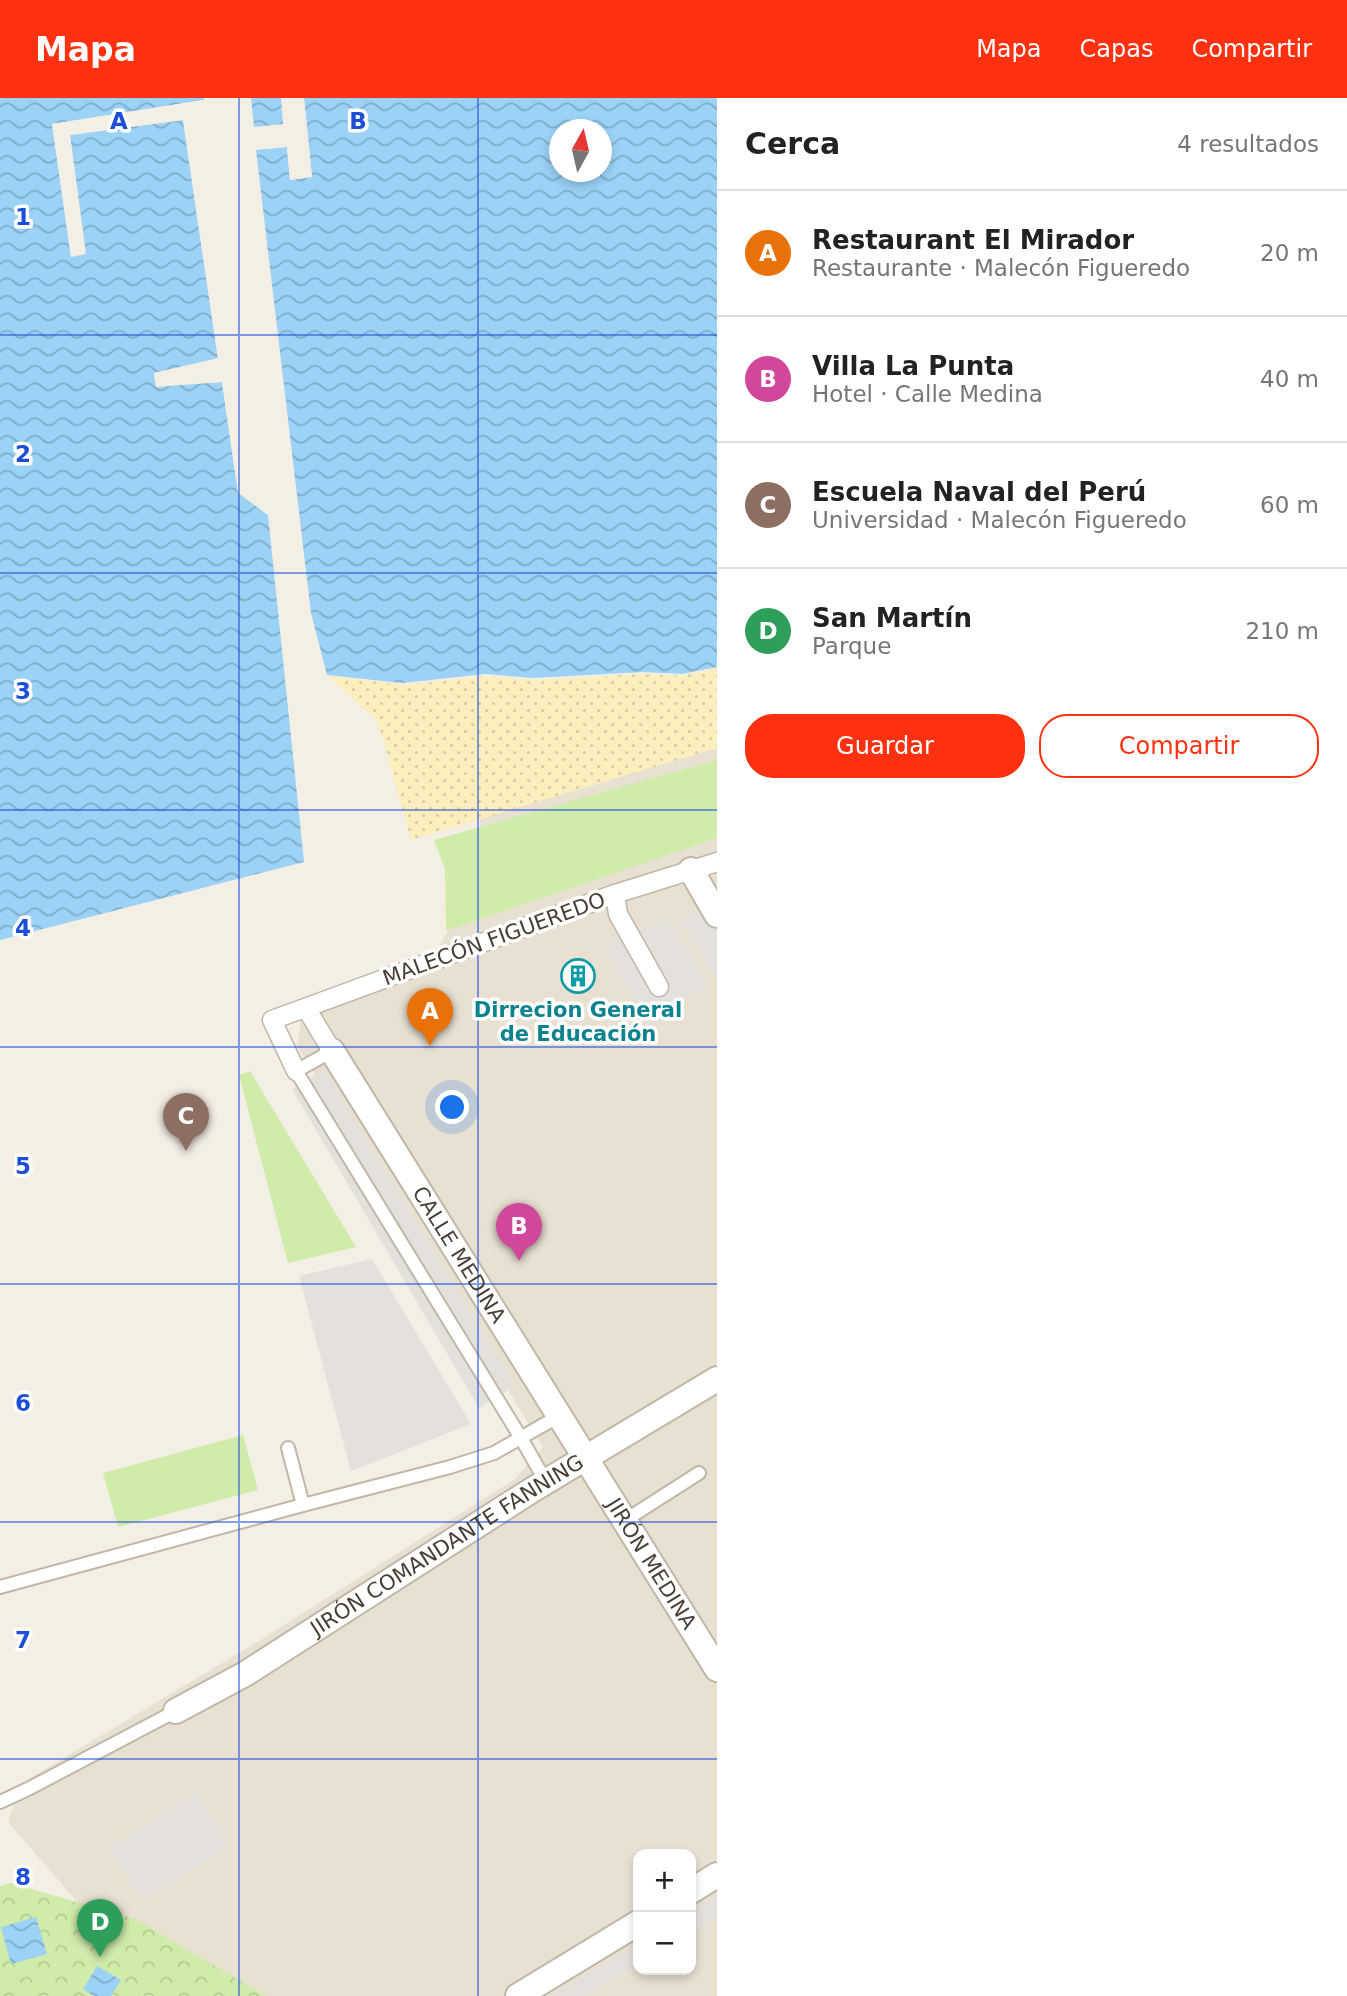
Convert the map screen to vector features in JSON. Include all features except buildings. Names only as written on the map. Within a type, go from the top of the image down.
[{"type":"street","name":"MALECÓN FIGUEREDO","points":[[296,1071],[272,1020],[615,894],[717,862]]},
{"type":"street","points":[[691,870],[717,915]]},
{"type":"street","points":[[615,894],[618,914],[659,987]]},
{"type":"street","points":[[306,1008],[332,1051]]},
{"type":"street","name":"CALLE MEDINA","points":[[332,1051],[585,1458]]},
{"type":"street","name":"JIRÓN COMANDANTE FANNING","points":[[176,1711],[245,1674],[545,1482],[717,1379]]},
{"type":"street","name":"JIRÓN MEDINA","points":[[585,1458],[717,1669]]},
{"type":"street","points":[[696,1888],[717,1875]]},
{"type":"street","points":[[518,1996],[633,1926]]},
{"type":"lane","points":[[332,1051],[296,1071],[521,1438],[545,1482]]},
{"type":"lane","points":[[0,1587],[450,1467],[494,1453],[559,1416]]},
{"type":"lane","points":[[288,1448],[303,1505]]},
{"type":"lane","points":[[624,1521],[699,1474]]},
{"type":"lane","points":[[0,1802],[176,1711]]},
{"type":"shaded area","points":[[717,727],[717,1996],[233,1996],[94,1921],[8,1822],[22,1783],[262,1639],[515,1479],[543,1447],[297,1046],[303,1004],[437,950],[483,868],[479,802]]},
{"type":"shaded area","points":[[713,909],[717,915],[717,980],[680,918]]},
{"type":"shaded area","points":[[668,917],[708,986],[646,1020],[604,945]]},
{"type":"shaded area","points":[[324,1070],[515,1386],[479,1408],[292,1089]]},
{"type":"shaded area","points":[[372,1259],[471,1424],[351,1471],[299,1276]]},
{"type":"shaded area","points":[[197,1793],[230,1846],[142,1901],[108,1848]]},
{"type":"shaded area","points":[[717,1896],[717,1918],[696,1930],[696,1909]]},
{"type":"shaded area","points":[[633,1947],[633,1967],[585,1996],[552,1996]]},
{"type":"green space","points":[[717,760],[717,838],[446,931],[445,869],[434,840]]},
{"type":"green space","points":[[250,1071],[356,1247],[288,1263],[239,1075]]},
{"type":"green space","points":[[243,1435],[258,1490],[118,1527],[103,1473]]},
{"type":"green space","points":[[11,1883],[135,1919],[266,1996],[0,1996],[0,1886]]},
{"type":"sand","points":[[717,668],[717,748],[411,840],[378,722],[328,676],[406,685],[484,676],[533,680],[643,674],[682,676]]},
{"type":"water","points":[[0,98],[204,98],[52,124],[71,256],[85,253],[70,135],[183,120],[218,359],[154,373],[156,386],[222,382],[238,492],[268,515],[304,862],[0,940]]},
{"type":"water","points":[[251,98],[281,98],[283,124],[254,127]]},
{"type":"water","points":[[304,98],[717,98],[717,667],[682,674],[643,672],[533,678],[485,674],[402,683],[327,675],[311,613],[256,150],[287,147],[290,180],[312,177]]},
{"type":"water","points":[[36,1917],[47,1954],[11,1964],[1,1927]]},
{"type":"water","points":[[97,1966],[121,1980],[111,1996],[94,1996],[83,1989]]},
{"type":"pier","points":[[301,98],[304,98],[312,177],[290,180],[287,147],[265,149],[264,146],[289,144],[293,176],[308,174]]},
{"type":"pier","points":[[204,100],[205,104],[56,127],[74,252],[82,251],[67,132],[185,117],[222,359],[219,362],[158,376],[159,383],[222,378],[225,380],[242,491],[268,510],[268,515],[238,493],[222,382],[156,387],[154,373],[218,358],[183,120],[70,135],[86,254],[71,257],[52,124]]},
{"type":"place","name":"Dirrecion General de Educación","points":[[578,976]]},
{"type":"place","name":"Restaurant El Mirador","points":[[430,1046]]},
{"type":"place","name":"Escuela Naval del Perú","points":[[186,1151]]},
{"type":"place","name":"Villa La Punta","points":[[519,1261]]},
{"type":"place","name":"San Martín","points":[[100,1957]]}]
